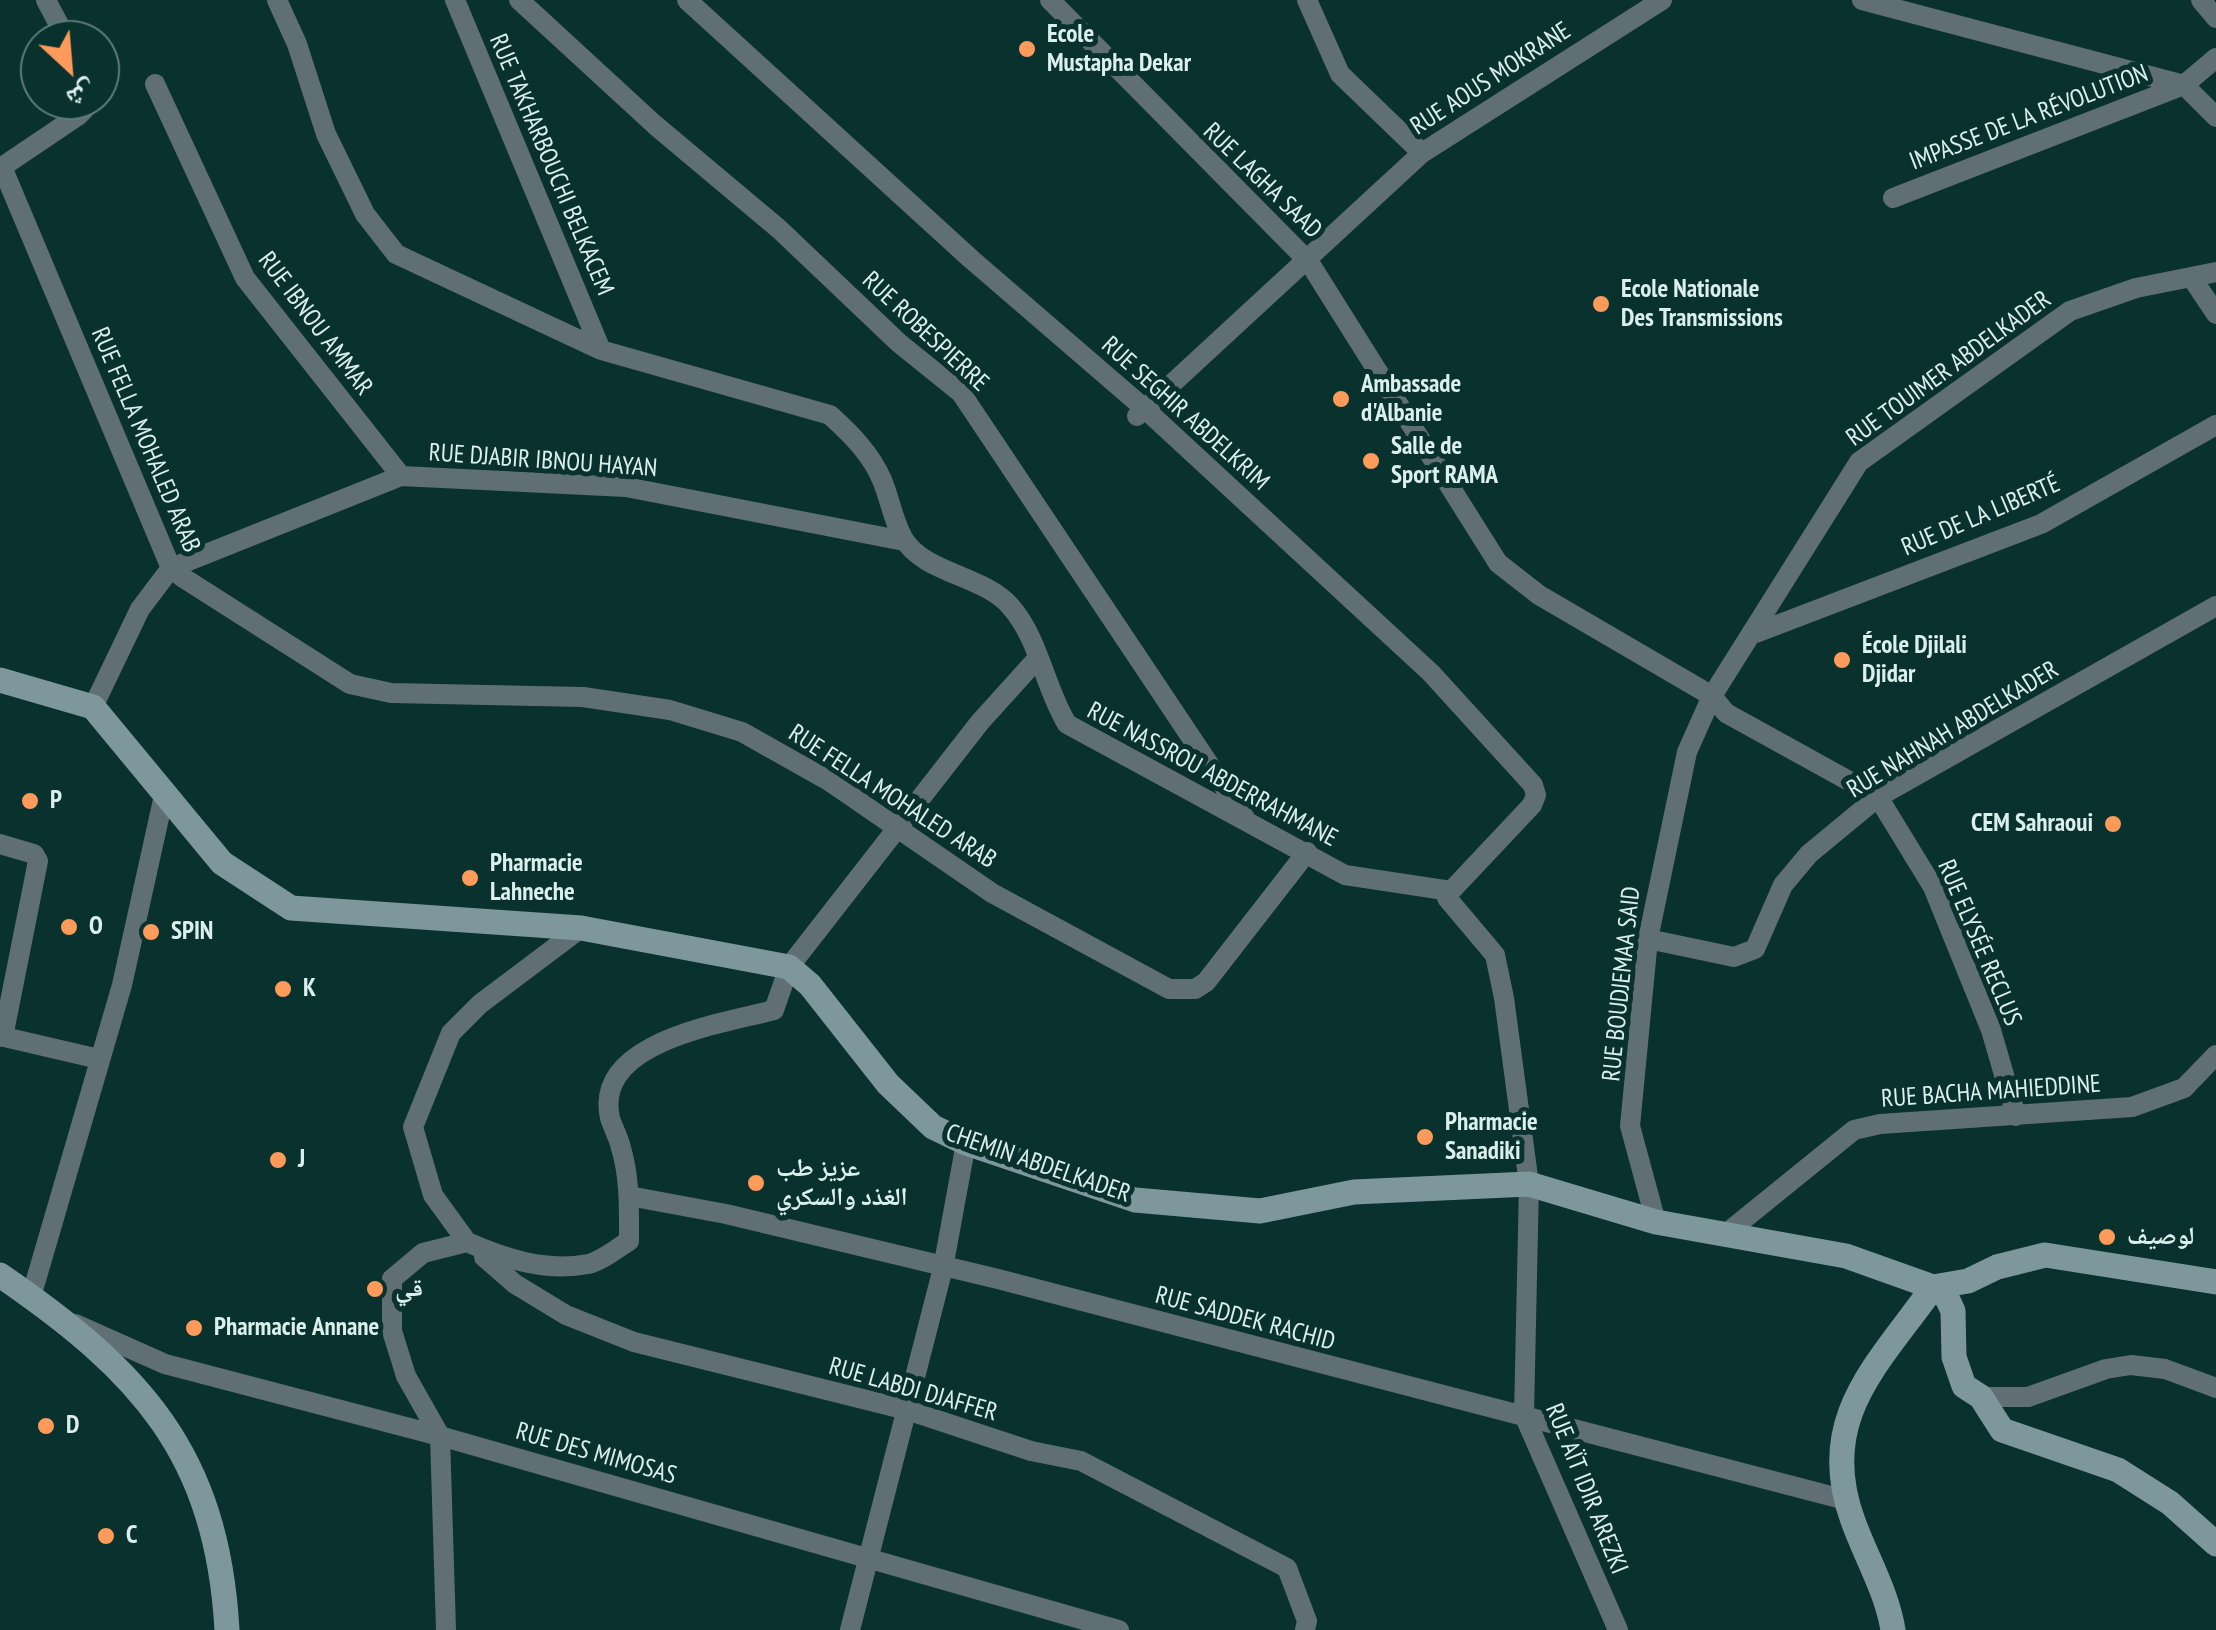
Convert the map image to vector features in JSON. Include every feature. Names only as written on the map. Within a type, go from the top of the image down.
[{"type":"street","points":[[276,0],[298,44],[326,134],[365,214],[396,254],[601,350],[830,415],[857,440],[881,478],[904,541]]},
{"type":"street","name":"RUE TAKHARBOUCHI BELKACEM","points":[[455,0],[601,350]]},
{"type":"street","name":"RUE ROBESPIERRE","points":[[519,0],[655,125],[780,228],[899,343],[961,393],[1248,823]]},
{"type":"street","name":"RUE SEGHIR ABDELKRIM","points":[[687,0],[1431,673],[1533,785],[1536,795],[1532,806],[1451,891]]},
{"type":"street","name":"RUE LAGHA SAAD","points":[[1050,0],[1309,262],[1498,563],[1539,595],[1712,696],[1726,713],[1878,797]]},
{"type":"street","points":[[1307,0],[1340,74],[1422,153]]},
{"type":"street","name":"RUE AOUS MOKRANE","points":[[1141,412],[1309,262],[1422,153],[1662,0]]},
{"type":"street","points":[[1862,0],[2184,85],[2216,117]]},
{"type":"street","points":[[2201,0],[2216,18]]},
{"type":"street","name":"IMPASSE DE LA RÉVOLUTION","points":[[1893,198],[2184,85],[2216,58]]},
{"type":"street","name":"RUE IBNOU AMMAR","points":[[155,84],[245,278],[401,476]]},
{"type":"street","name":"RUE FELLA MOHALED ARAB","points":[[72,120],[2,168],[171,568],[350,684],[391,693],[583,697],[670,710],[742,732],[829,781],[992,892],[1169,988],[1182,991],[1195,989],[1217,972],[1307,852]]},
{"type":"street","name":"RUE TOUIMER ABDELKADER","points":[[1712,696],[1756,632],[1858,462],[2070,310],[2136,288],[2216,272]]},
{"type":"street","points":[[2192,278],[2216,314]]},
{"type":"street","name":"RUE DE LA LIBERTÉ","points":[[1756,632],[2041,524],[2216,425]]},
{"type":"street","name":"RUE DJABIR IBNOU HAYAN","points":[[171,568],[401,476],[626,486],[904,541]]},
{"type":"street","name":"RUE NASSROU ABDERRAHMANE","points":[[904,541],[932,562],[996,593],[1026,629],[1067,724],[1307,852],[1344,876],[1451,891]]},
{"type":"street","points":[[93,707],[140,610],[171,568]]},
{"type":"street","name":"RUE NAHNAH ABDELKADER","points":[[1648,938],[1734,957],[1755,949],[1784,885],[1810,854],[1878,797],[2216,606]]},
{"type":"street","points":[[446,1630],[440,1436],[406,1376],[396,1346],[392,1279],[423,1252],[467,1242],[512,1262],[591,1264],[629,1241],[629,1196],[621,1145],[610,1118],[609,1088],[631,1058],[675,1036],[774,1010],[789,967],[980,722],[1037,658]]},
{"type":"street","points":[[0,680],[93,707],[222,862],[291,908],[581,928],[789,967]]},
{"type":"street","name":"RUE BOUDJEMAA SAID","points":[[1656,1222],[1630,1126],[1648,938],[1687,752],[1712,696]]},
{"type":"street","points":[[31,1297],[122,985],[165,791]]},
{"type":"street","name":"RUE ELYSÉE RECLUS","points":[[1878,797],[1933,887],[1991,1030],[2016,1116]]},
{"type":"street","points":[[0,844],[34,854],[38,861],[1,1036],[99,1058]]},
{"type":"street","points":[[1451,891],[1448,898],[1495,955],[1529,1184]]},
{"type":"street","name":"RUE LABDI DJAFFER","points":[[581,928],[480,1004],[451,1033],[413,1127],[433,1195],[467,1242],[515,1284],[566,1315],[634,1342],[907,1410],[1031,1450],[1081,1461],[1287,1568],[1307,1621],[1305,1630]]},
{"type":"street","name":"CHEMIN ABDELKADER","points":[[789,967],[810,985],[888,1084],[933,1128],[966,1144],[1135,1200],[1260,1210],[1354,1192],[1529,1184],[1656,1222],[1846,1256],[1933,1287]]},
{"type":"street","name":"RUE BACHA MAHIEDDINE","points":[[1728,1232],[1854,1130],[1880,1124],[2132,1107],[2167,1097],[2199,1077],[2216,1055]]},
{"type":"street","points":[[850,1630],[943,1268],[966,1144]]},
{"type":"street","name":"RUE AÏT IDIR AREZKI","points":[[1529,1184],[1524,1415],[1618,1630]]},
{"type":"street","name":"RUE SADDEK RACHID","points":[[629,1196],[726,1214],[943,1268],[1846,1500]]},
{"type":"street","points":[[1893,1630],[1846,1500],[1841,1450],[1860,1384],[1933,1287],[1968,1281],[1997,1266],[2045,1255],[2216,1282]]},
{"type":"street","points":[[0,1275],[64,1319],[133,1381],[178,1445],[217,1542],[227,1630]]},
{"type":"street","points":[[1933,1287],[1947,1298],[1953,1311],[1954,1358],[1964,1386],[1981,1397],[2002,1430],[2118,1470],[2202,1527],[2216,1544]]},
{"type":"street","name":"RUE DES MIMOSAS","points":[[64,1319],[165,1364],[440,1436],[1119,1630]]},
{"type":"street","points":[[1981,1397],[2028,1397],[2106,1368],[2132,1365],[2164,1369],[2216,1388]]},
{"type":"place","name":"Ecole Mustapha Dekar","points":[[1027,49]]},
{"type":"place","name":"Ecole Nationale Des Transmissions","points":[[1601,304]]},
{"type":"place","name":"Ambassade d'Albanie","points":[[1341,399]]},
{"type":"place","name":"Salle de Sport RAMA","points":[[1371,461]]},
{"type":"place","name":"École Djilali Djidar","points":[[1842,660]]},
{"type":"place","name":"P","points":[[30,801]]},
{"type":"place","name":"CEM Sahraoui","points":[[2113,824]]},
{"type":"place","name":"Pharmacie Lahneche","points":[[470,878]]},
{"type":"place","name":"O","points":[[69,927]]},
{"type":"place","name":"SPIN","points":[[151,932]]},
{"type":"place","name":"K","points":[[283,989]]},
{"type":"place","name":"Pharmacie Sanadiki","points":[[1425,1137]]},
{"type":"place","name":"J","points":[[278,1160]]},
{"type":"place","name":"عزيز طب الغذد والسكري","points":[[756,1183]]},
{"type":"place","name":"لوصيف","points":[[2107,1237]]},
{"type":"place","name":"قي","points":[[375,1289]]},
{"type":"place","name":"Pharmacie Annane","points":[[194,1328]]},
{"type":"place","name":"D","points":[[46,1426]]},
{"type":"place","name":"C","points":[[106,1536]]}]
